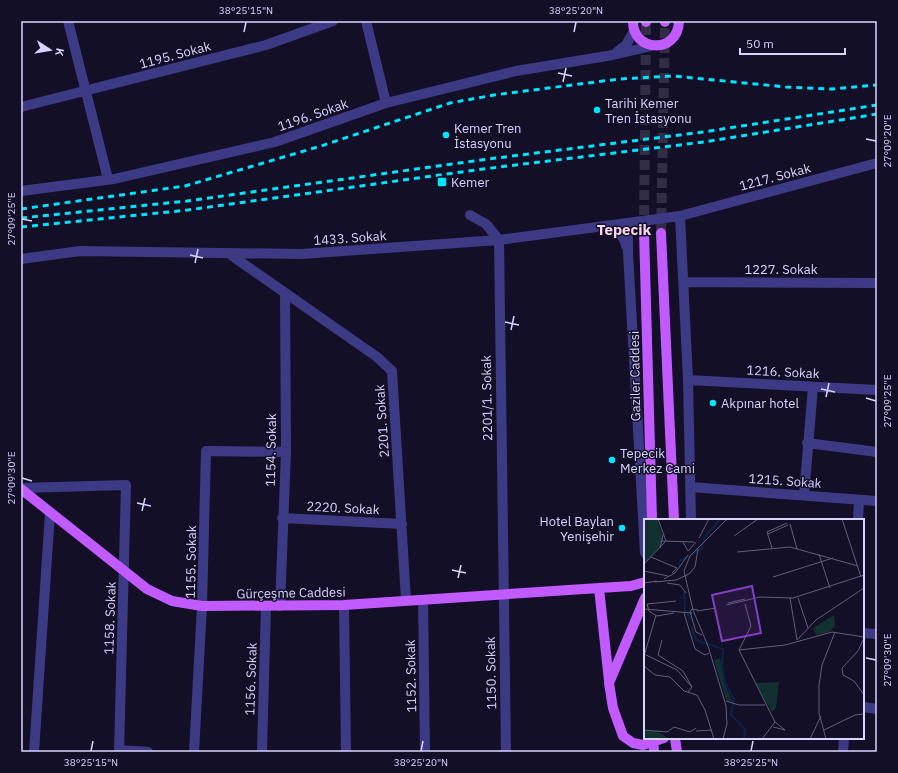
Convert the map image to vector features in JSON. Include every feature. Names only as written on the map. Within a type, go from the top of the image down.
[{"type":"main road","points":[[633,26],[642,42],[656,45],[665,44],[675,38],[678,32],[679,21]]},
{"type":"main road","name":"Gaziler Caddesi","points":[[644,231],[652,519]]},
{"type":"main road","points":[[661,233],[674,519]]},
{"type":"main road","name":"Gürçeşme Caddesi","points":[[21,489],[147,589],[172,601],[202,606],[344,605],[631,586],[644,582]]},
{"type":"main road","points":[[599,588],[612,708],[623,736],[633,743],[643,745],[653,744],[662,739]]},
{"type":"main road","points":[[609,683],[644,600]]},
{"type":"main road","points":[[675,739],[677,752]]},
{"type":"street","points":[[68,21],[108,179]]},
{"type":"street","name":"1195. Sokak","points":[[21,108],[266,45],[333,21]]},
{"type":"street","points":[[366,21],[386,103]]},
{"type":"street","points":[[613,55],[626,45],[633,26]]},
{"type":"street","name":"1196. Sokak","points":[[21,191],[108,179],[275,142],[386,103],[516,71],[613,55],[656,45]]},
{"type":"street","name":"1217. Sokak","points":[[680,216],[877,163]]},
{"type":"street","points":[[470,215],[486,224],[499,240]]},
{"type":"street","points":[[680,216],[688,380],[691,519]]},
{"type":"street","name":"1433. Sokak","points":[[21,259],[80,251],[301,254],[499,240],[680,216]]},
{"type":"street","points":[[641,221],[630,226],[628,234],[628,253],[644,534]]},
{"type":"street","points":[[602,226],[619,232],[625,240],[628,253]]},
{"type":"street","name":"2201/1. Sokak","points":[[499,240],[502,594]]},
{"type":"street","name":"2201. Sokak","points":[[228,253],[285,294],[378,357],[392,371],[406,600]]},
{"type":"street","name":"1227. Sokak","points":[[684,282],[877,283]]},
{"type":"street","name":"1154. Sokak","points":[[280,606],[282,518],[286,452],[285,294]]},
{"type":"street","name":"1216. Sokak","points":[[688,380],[877,390]]},
{"type":"street","points":[[804,495],[807,443],[813,387]]},
{"type":"street","points":[[807,443],[877,452]]},
{"type":"street","name":"1155. Sokak","points":[[194,752],[202,606],[206,451],[286,452]]},
{"type":"street","name":"1158. Sokak","points":[[21,489],[126,484],[125,572],[119,751]]},
{"type":"street","name":"1215. Sokak","points":[[690,488],[877,501]]},
{"type":"street","points":[[858,519],[859,500]]},
{"type":"street","points":[[34,752],[50,513]]},
{"type":"street","name":"2220. Sokak","points":[[282,518],[402,524]]},
{"type":"street","name":"1150. Sokak","points":[[502,594],[506,752]]},
{"type":"street","name":"1152. Sokak","points":[[423,600],[425,752]]},
{"type":"street","points":[[344,605],[346,752]]},
{"type":"street","name":"1156. Sokak","points":[[262,752],[266,606]]},
{"type":"street","points":[[864,633],[877,634]]},
{"type":"street","points":[[864,707],[877,709]]},
{"type":"street","points":[[843,752],[844,739]]},
{"type":"street","points":[[119,751],[148,752]]},
{"type":"tunnel","points":[[644,230],[646,22]]},
{"type":"tunnel","points":[[661,233],[665,22]]},
{"type":"railway","points":[[21,209],[185,186],[321,146],[450,103],[494,95],[619,79],[673,76],[786,87],[832,89],[877,85]]},
{"type":"railway","points":[[21,218],[187,201],[481,160],[703,132],[877,105]]},
{"type":"railway","points":[[21,227],[188,210],[483,169],[704,142],[877,114]]},
{"type":"place","name":"Tarihi Kemer Tren İstasyonu","points":[[597,110]]},
{"type":"place","name":"Kemer Tren İstasyonu","points":[[446,135]]},
{"type":"place","name":"Kemer","points":[[442,182]]},
{"type":"place","name":"Akpınar hotel","points":[[713,403]]},
{"type":"place","name":"Tepecik Merkez Cami","points":[[612,460]]},
{"type":"place","name":"Hotel Baylan Yenişehir","points":[[622,528]]},
{"type":"district","name":"Tepecik","points":[[624,229]]}]
